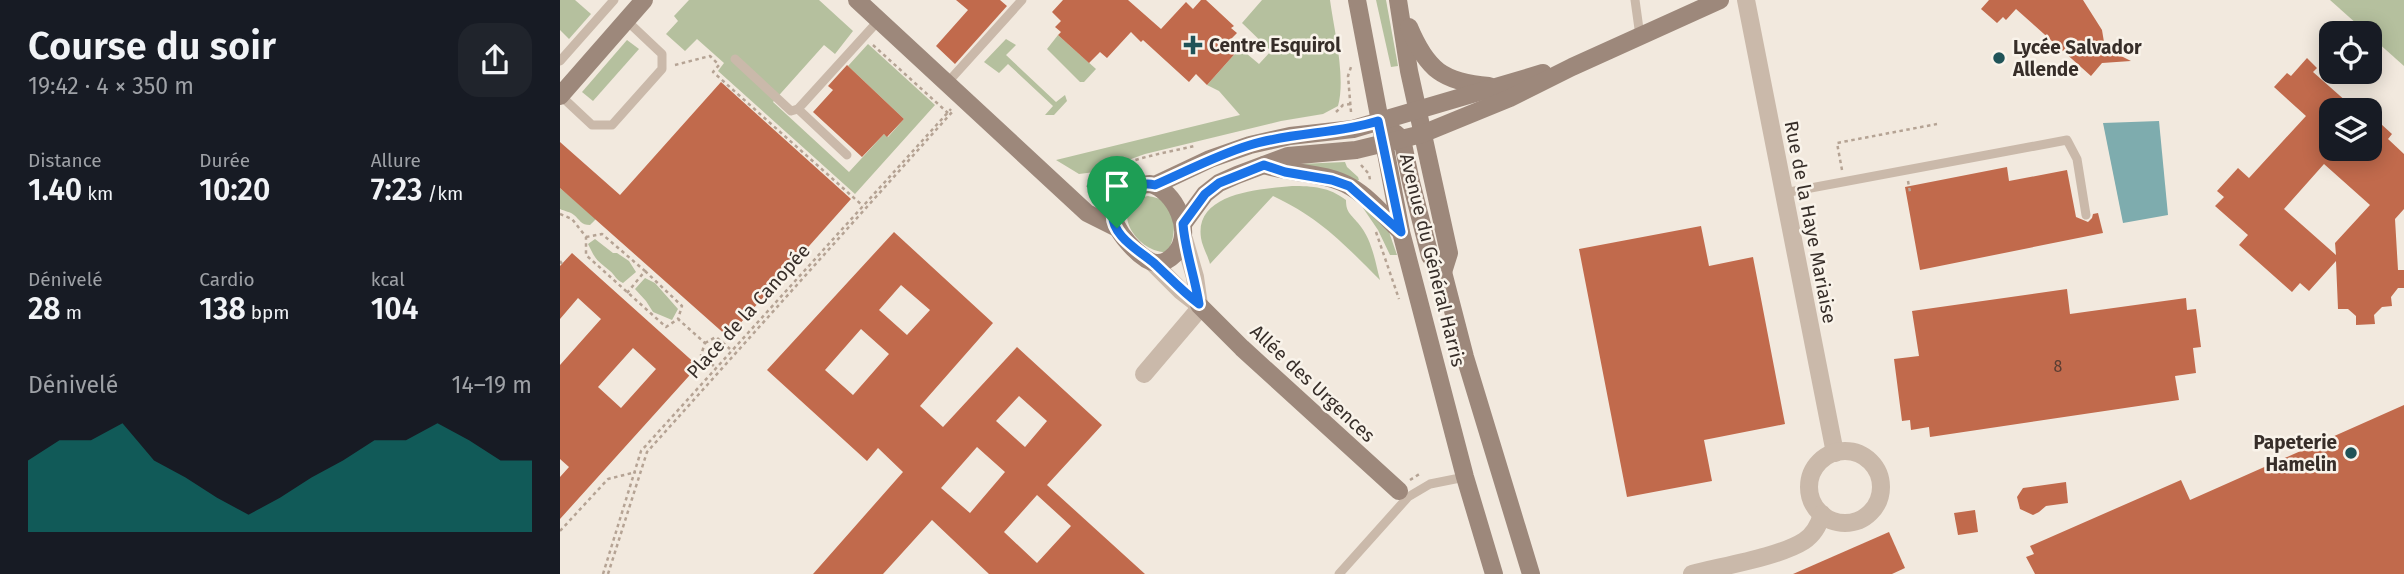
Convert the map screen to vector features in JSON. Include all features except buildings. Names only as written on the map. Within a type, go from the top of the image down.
[{"type":"street","points":[[560,95],[644,0]]},
{"type":"street","points":[[857,0],[1087,213],[1117,228],[1135,249],[1200,306]]},
{"type":"street","points":[[1357,0],[1378,121]]},
{"type":"street","points":[[1398,0],[1417,47],[1433,68],[1451,80],[1492,86]]},
{"type":"street","name":"Avenue du Général Harris","points":[[1398,0],[1417,112],[1448,253],[1443,272]]},
{"type":"street","points":[[1153,262],[1162,263],[1179,250],[1183,231],[1205,194],[1219,183],[1288,156],[1347,151],[1422,134],[1510,98],[1720,0]]},
{"type":"street","name":"Rue de la Haye Mariaise","points":[[1745,0],[1835,453]]},
{"type":"street","points":[[1155,185],[1210,159],[1250,145],[1290,136],[1353,129],[1462,99],[1492,86],[1572,67]]},
{"type":"street","name":"Avenue du Général Harris","points":[[1378,121],[1402,139],[1430,256],[1443,272],[1465,357],[1531,574]]},
{"type":"street","name":"Avenue du Général Harris","points":[[1378,121],[1401,232],[1493,574]]},
{"type":"street","points":[[1264,165],[1349,186],[1401,232]]},
{"type":"street","points":[[1117,228],[1113,211],[1116,203],[1134,186],[1155,185],[1167,195],[1180,215],[1195,277],[1200,306],[1144,374]]},
{"type":"street","name":"Allée des Urgences","points":[[1200,306],[1399,491]]},
{"type":"street","points":[[1847,451],[1859,453],[1870,460],[1881,482],[1876,506],[1857,521],[1845,523],[1822,514],[1811,496],[1812,475],[1825,457],[1847,451]]},
{"type":"street","points":[[1692,574],[1786,550],[1806,540],[1818,526],[1822,514]]},
{"type":"lane","points":[[560,61],[614,0]]},
{"type":"lane","points":[[959,93],[1022,0]]},
{"type":"lane","points":[[1635,0],[1640,36]]},
{"type":"lane","points":[[560,95],[592,125],[612,125],[662,69],[662,54],[626,20]]},
{"type":"lane","points":[[735,59],[790,111],[798,109],[879,20]]},
{"type":"lane","points":[[798,109],[847,155]]},
{"type":"lane","points":[[1784,193],[2067,140],[2077,159],[2086,215]]},
{"type":"lane","points":[[1339,574],[1408,497],[1430,484],[1465,477]]},
{"type":"path","points":[[872,44],[948,113]]},
{"type":"path","points":[[662,69],[710,56],[719,65],[713,72],[863,206]]},
{"type":"path","points":[[1348,76],[1351,104]]},
{"type":"path","name":"Place de la Canopée","points":[[606,574],[641,451],[948,113],[959,93]]},
{"type":"path","name":"Place de la Canopée","points":[[606,574],[647,452],[959,93]]},
{"type":"path","points":[[1843,172],[1837,143],[1937,124]]},
{"type":"path","points":[[560,214],[572,219],[586,237],[586,255],[626,293],[666,327],[680,320]]},
{"type":"path","points":[[586,237],[602,234],[645,271],[682,306],[680,320]]},
{"type":"path","points":[[626,293],[645,271]]},
{"type":"path","points":[[680,320],[705,343]]},
{"type":"path","points":[[715,367],[701,355],[705,343],[716,337],[731,350]]},
{"type":"path","points":[[560,531],[608,479],[636,472]]},
{"type":"green space","points":[[560,0],[575,0],[591,14],[569,39],[560,30]]},
{"type":"green space","points":[[689,0],[819,0],[853,31],[835,54],[824,45],[773,102],[849,172],[884,134],[888,137],[904,119],[848,66],[868,44],[935,105],[855,194],[718,71],[724,63],[697,39],[685,51],[666,34],[678,21],[674,16]]},
{"type":"green space","points":[[1262,0],[1330,0],[1341,81],[1338,106],[1323,114],[1281,121],[1145,154],[1095,172],[1079,174],[1056,160],[1240,115],[1219,91],[1207,85],[1240,48],[1259,64],[1271,51],[1242,23]]},
{"type":"green space","points":[[1376,0],[1386,0],[1398,66],[1391,67]]},
{"type":"green space","points":[[2330,0],[2404,0],[2404,66],[2382,46],[2382,21],[2354,21]]},
{"type":"green space","points":[[1058,35],[1096,69],[1084,82],[1080,82],[1047,49]]},
{"type":"green space","points":[[1006,39],[1016,45],[1006,55],[1056,102],[1065,95],[1067,101],[1054,115],[1045,115],[1053,106],[1008,64],[999,73],[984,62]]},
{"type":"green space","points":[[627,40],[639,49],[593,101],[582,92]]},
{"type":"green space","points":[[1345,162],[1359,180],[1299,164]]},
{"type":"green space","points":[[1292,186],[1321,188],[1346,200],[1348,211],[1363,229],[1370,243],[1380,280],[1343,243],[1318,223],[1273,196],[1210,264],[1201,238],[1202,223],[1208,211],[1233,196]]},
{"type":"green space","points":[[560,188],[596,219],[590,225],[560,209]]},
{"type":"green space","points":[[1148,196],[1165,202],[1172,213],[1173,234],[1167,252],[1145,245],[1130,228],[1127,218],[1129,208],[1135,201]]},
{"type":"green space","points":[[1362,204],[1389,232],[1397,255],[1390,255]]},
{"type":"green space","points":[[595,239],[629,261],[636,272],[623,283],[619,280],[593,254],[588,244]]},
{"type":"green space","points":[[645,278],[655,283],[678,309],[672,320],[653,312],[635,289]]},
{"type":"water","points":[[2159,121],[2168,215],[2123,223],[2103,123]]},
{"type":"place","name":"Centre Esquirol","points":[[1193,45]]},
{"type":"place","name":"Lycée Salvador Allende","points":[[1999,58]]},
{"type":"place","name":"Papeterie Hamelin","points":[[2351,453]]},
{"type":"route","points":[[1378,121],[1401,232],[1349,186],[1264,165],[1219,183],[1205,194],[1183,224],[1199,304],[1135,249],[1117,228],[1113,211],[1116,203],[1134,186],[1155,185],[1210,159],[1250,145],[1290,136],[1353,129],[1378,121]]}]
